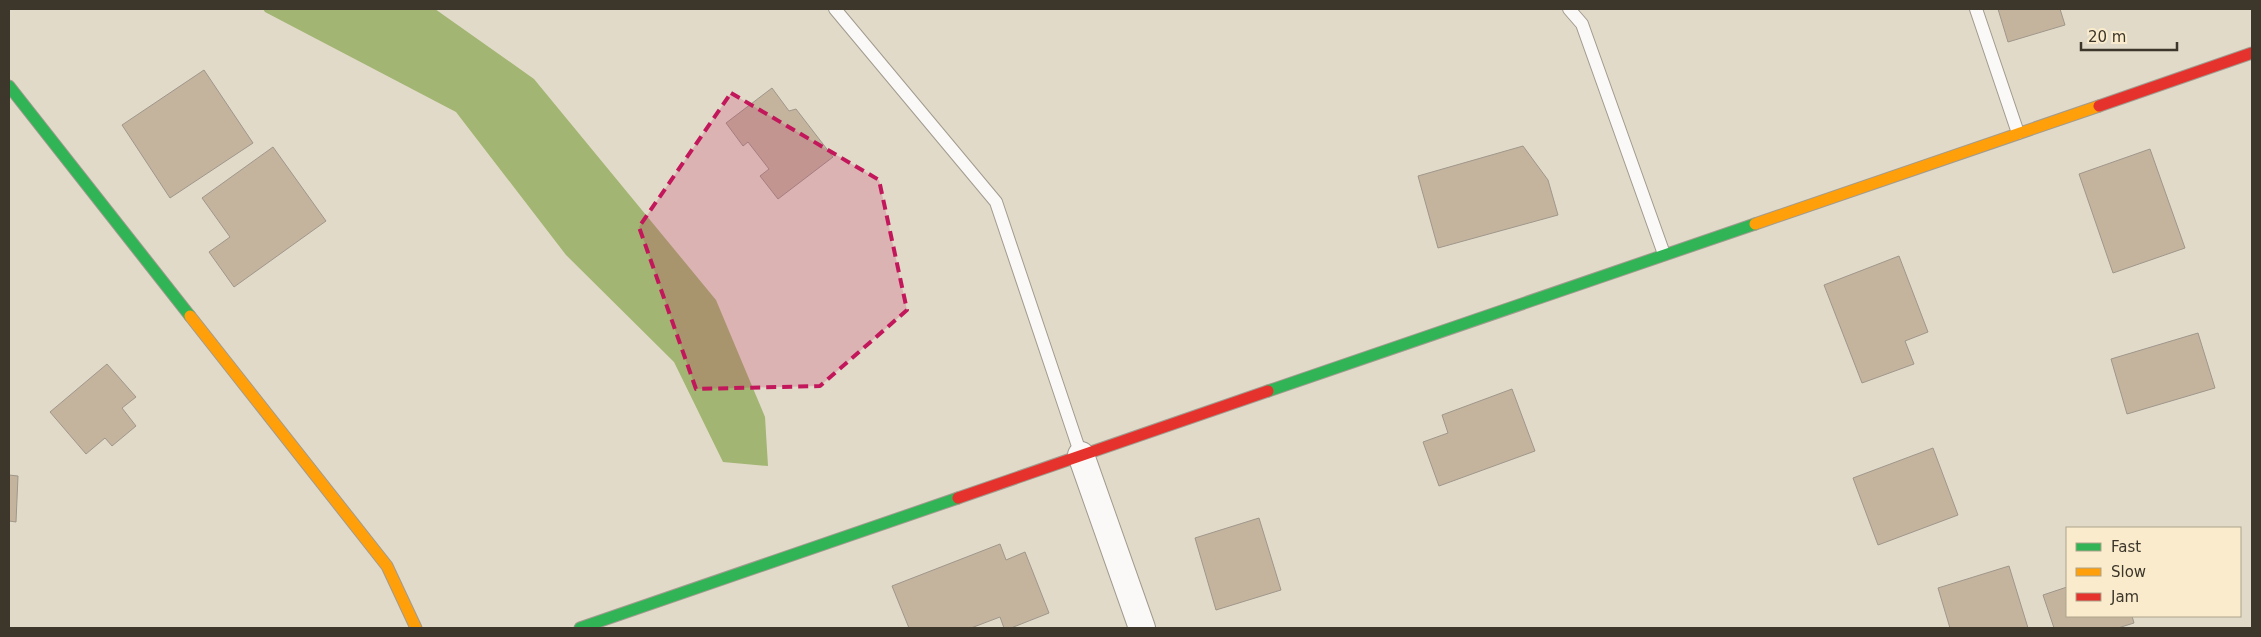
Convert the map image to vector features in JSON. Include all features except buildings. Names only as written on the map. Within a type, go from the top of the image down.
[{"type":"street","points":[[580,628],[2252,53]]},
{"type":"street","points":[[9,86],[387,566],[416,628]]},
{"type":"street","points":[[1081,455],[1142,628]]},
{"type":"lane","points":[[835,9],[996,202],[1081,455]]},
{"type":"lane","points":[[1569,9],[1582,24],[1664,254]]},
{"type":"lane","points":[[1976,9],[2018,132]]},
{"type":"highlighted area","points":[[731,93],[879,180],[907,310],[820,386],[696,389],[639,227]]},
{"type":"shaded area","points":[[263,9],[435,9],[534,79],[716,300],[765,417],[768,466],[723,462],[674,362],[566,255],[456,112],[265,12]]},
{"type":"traffic: fast","points":[[9,86],[190,316]]},
{"type":"traffic: fast","points":[[1268,391],[1755,224]]},
{"type":"traffic: fast","points":[[580,628],[958,498]]},
{"type":"traffic: slow","points":[[1755,224],[2099,106]]},
{"type":"traffic: slow","points":[[190,316],[387,566],[416,628]]},
{"type":"traffic: jam","points":[[2099,106],[2252,53]]},
{"type":"traffic: jam","points":[[958,498],[1268,391]]}]
